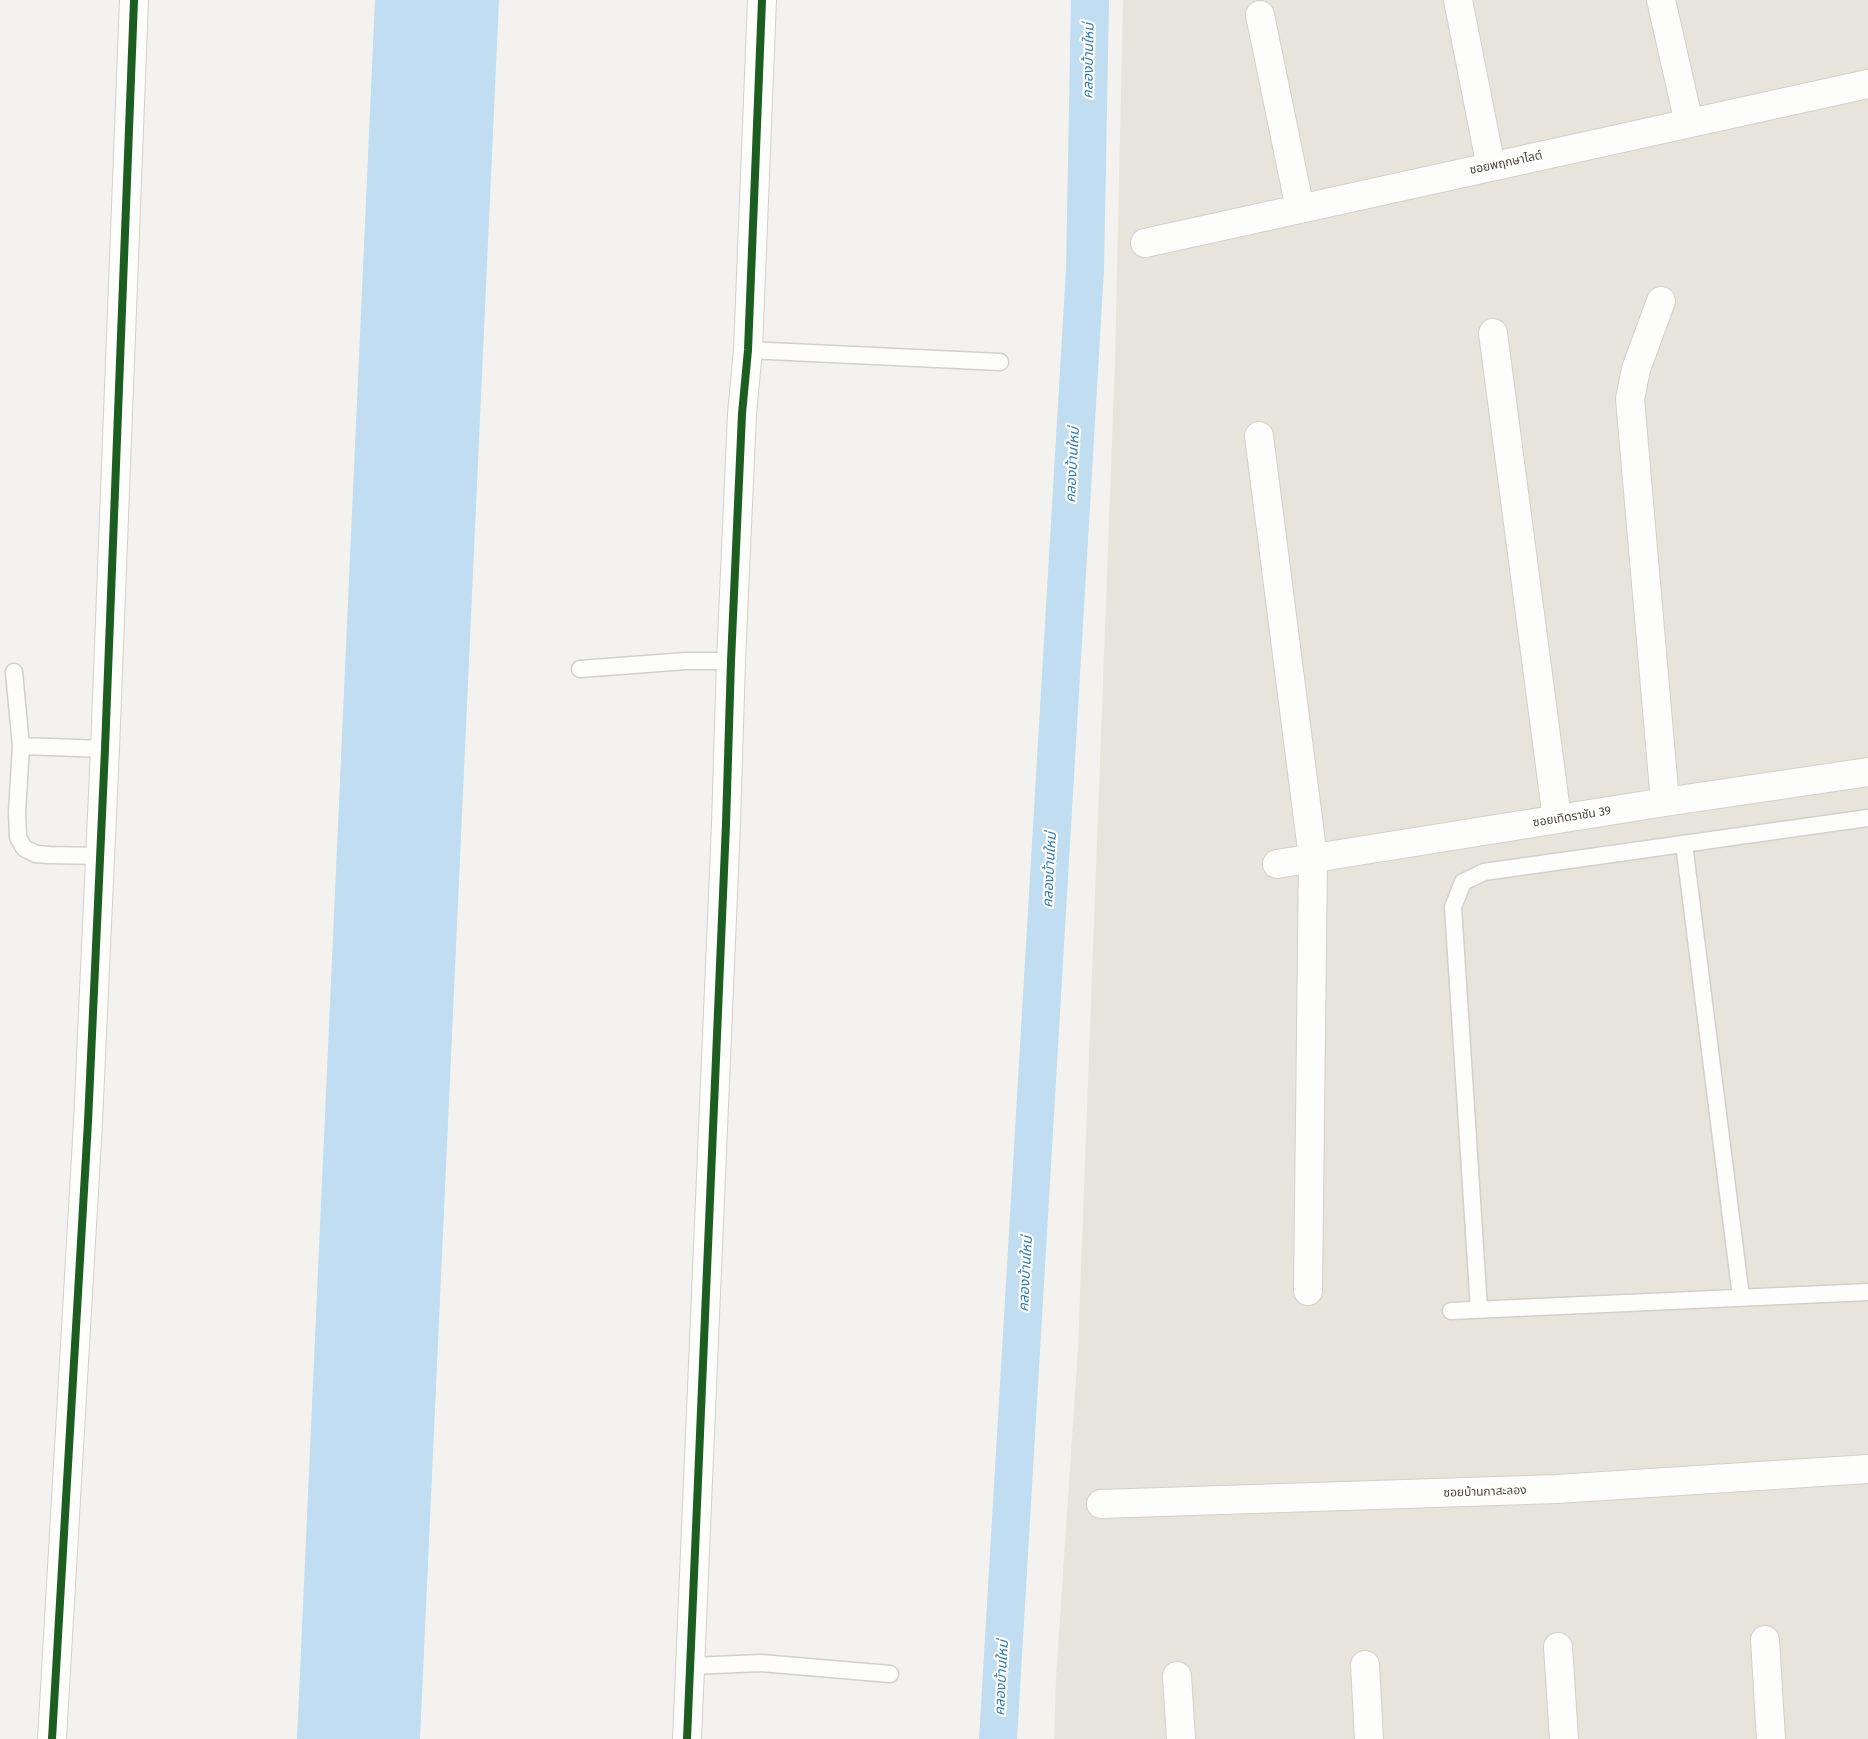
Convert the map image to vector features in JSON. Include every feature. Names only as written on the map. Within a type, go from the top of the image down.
[{"type":"street","points":[[52,1739],[88,1122],[105,749],[134,0]]},
{"type":"street","points":[[687,1739],[726,824],[731,661],[742,414],[748,350],[762,0]]},
{"type":"street","points":[[1458,0],[1491,167]]},
{"type":"street","points":[[1661,0],[1689,123]]},
{"type":"street","points":[[1260,15],[1300,209]]},
{"type":"street","name":"ซอยพฤกษาไลต์","points":[[1145,243],[1868,84]]},
{"type":"street","points":[[1661,301],[1636,369],[1630,399],[1665,802]]},
{"type":"street","points":[[1493,333],[1557,819]]},
{"type":"street","points":[[1259,436],[1314,858],[1308,1291]]},
{"type":"street","name":"ซอยเทิดราชัน 39","points":[[1277,864],[1665,802],[1868,772]]},
{"type":"street","name":"ซอยบ้านกาสะลอง","points":[[1102,1504],[1556,1489],[1868,1470]]},
{"type":"street","points":[[1765,1640],[1770,1739]]},
{"type":"street","points":[[1558,1647],[1564,1739]]},
{"type":"street","points":[[1364,1665],[1370,1739]]},
{"type":"street","points":[[1176,1676],[1181,1739]]},
{"type":"lane","points":[[748,350],[1000,362]]},
{"type":"lane","points":[[580,669],[653,665],[686,661],[731,661]]},
{"type":"lane","points":[[14,672],[22,746],[16,812],[18,837],[24,848],[36,854],[100,856]]},
{"type":"lane","points":[[22,746],[105,749]]},
{"type":"lane","points":[[1479,1309],[1453,907],[1464,882],[1484,872],[1868,818]]},
{"type":"lane","points":[[1684,844],[1741,1297]]},
{"type":"lane","points":[[1451,1311],[1868,1292]]},
{"type":"lane","points":[[691,1666],[761,1663],[890,1674]]},
{"type":"shaded area","points":[[1123,0],[1868,0],[1868,1739],[1054,1739],[1056,1678],[1078,1348],[1115,361]]},
{"type":"water","points":[[375,0],[499,0],[420,1739],[297,1739]]},
{"type":"waterway","name":"คลองบ้านใหม่","points":[[998,1739],[1085,269],[1090,0]]},
{"type":"cycle path","points":[[52,1739],[88,1122],[105,749],[134,0]]},
{"type":"cycle path","points":[[687,1739],[726,824],[731,661],[742,414],[748,350],[762,0]]}]
